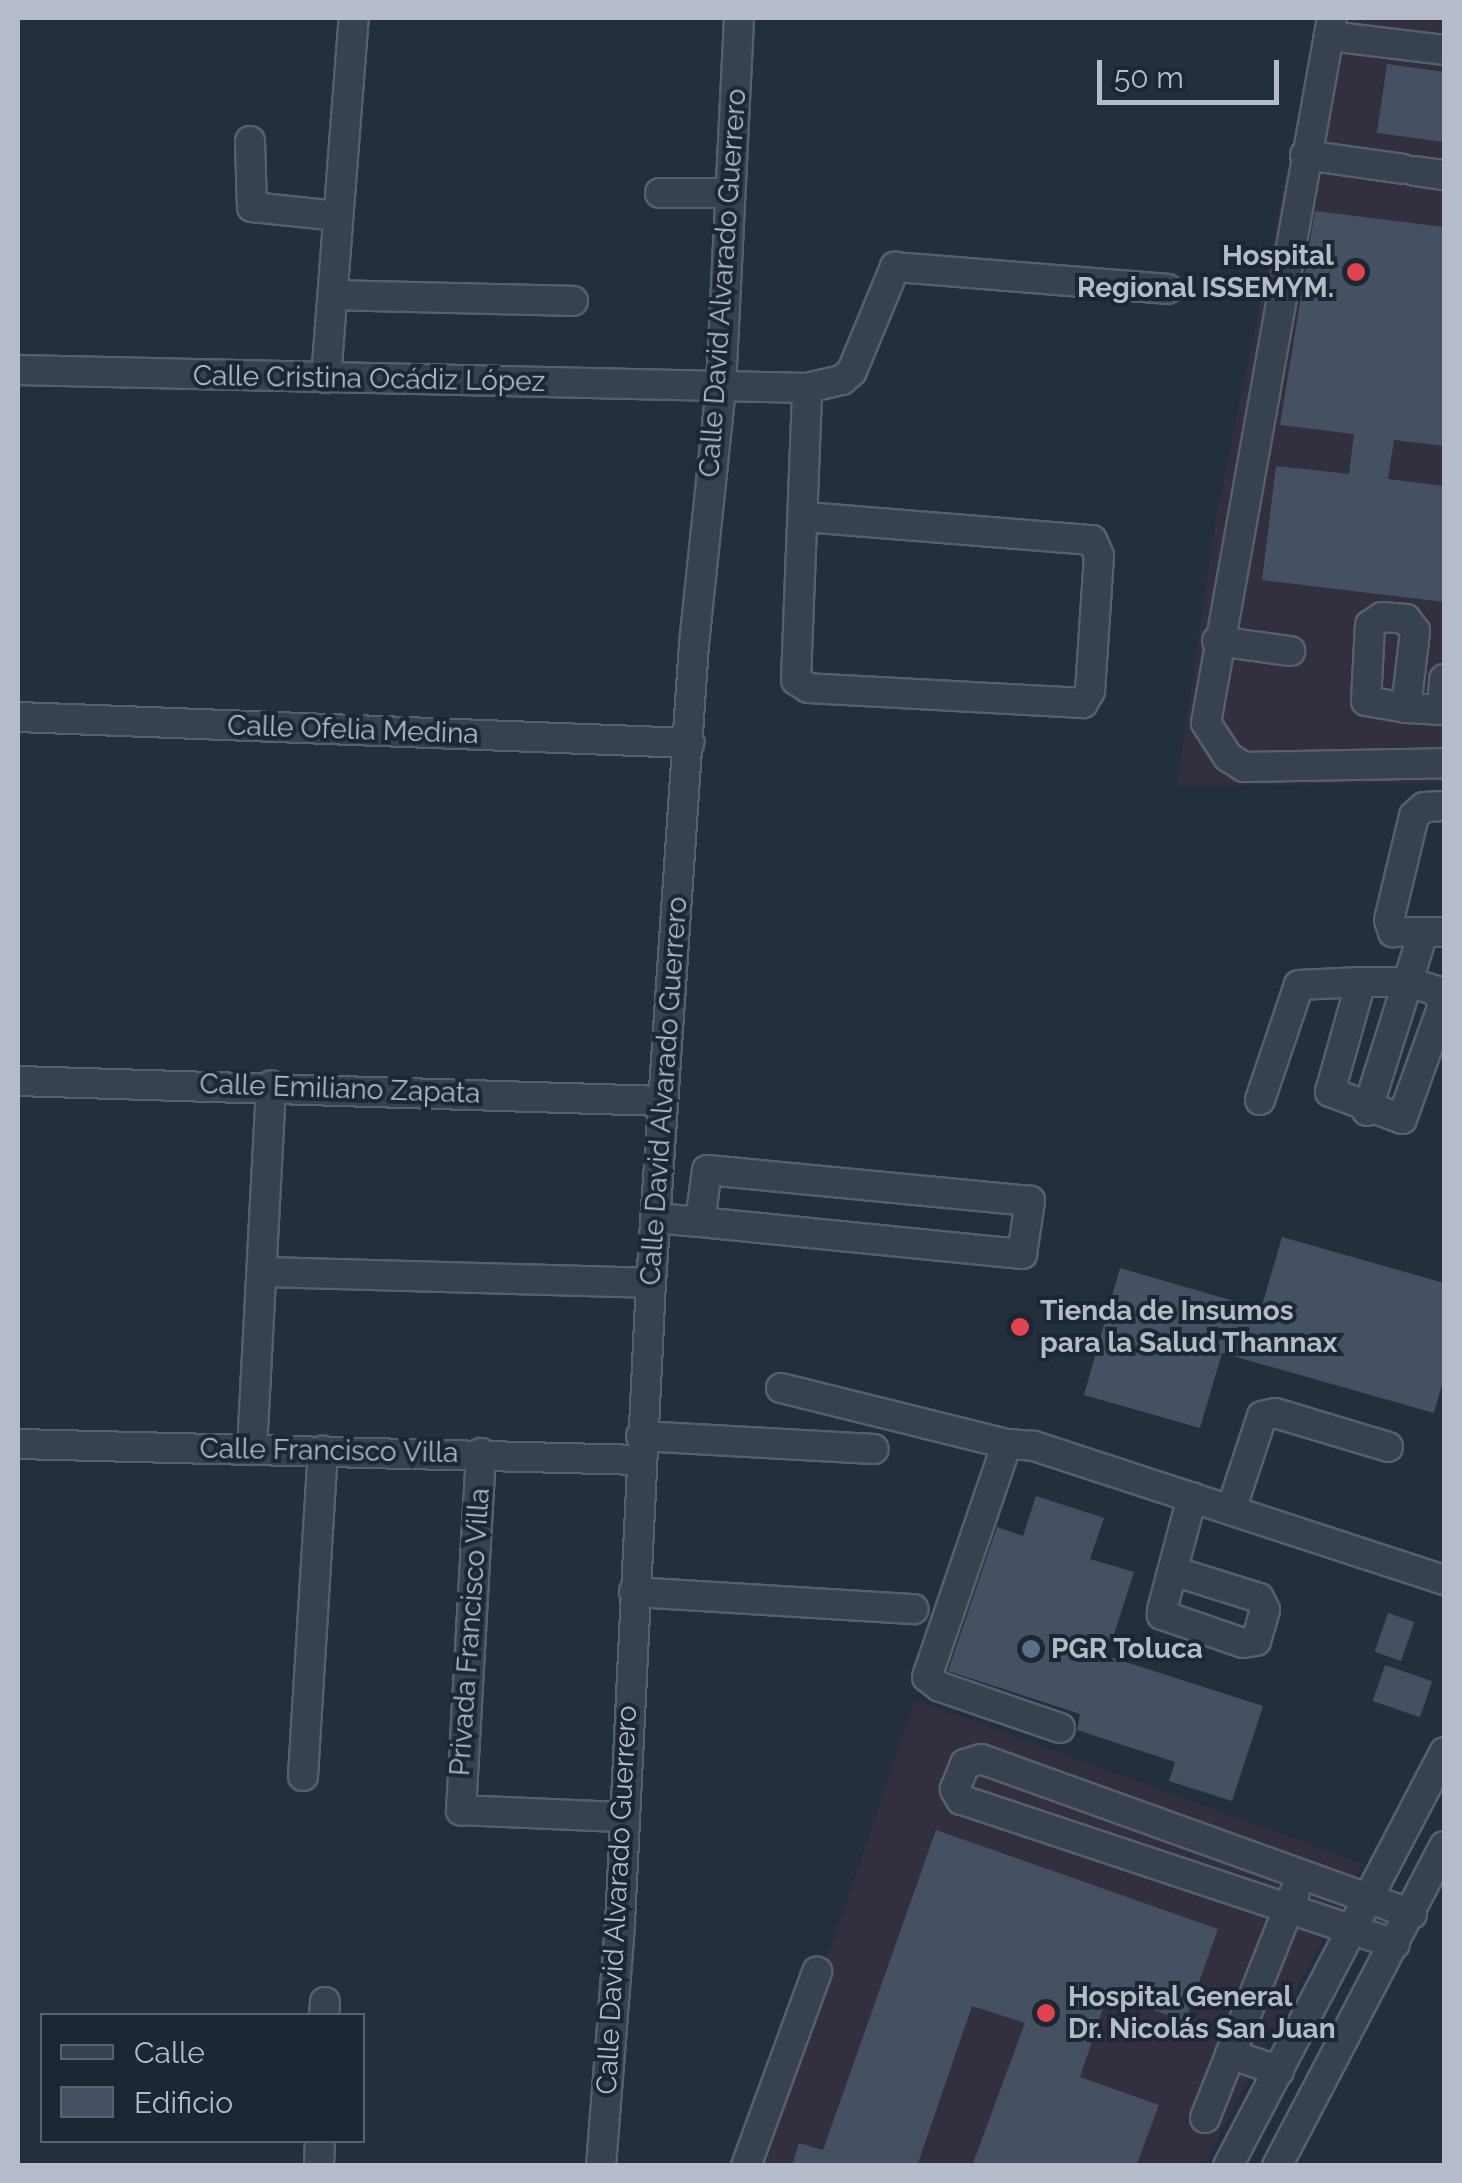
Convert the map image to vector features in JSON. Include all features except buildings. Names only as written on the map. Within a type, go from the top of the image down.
[{"type":"street","points":[[326,378],[354,18]]},
{"type":"street","name":"Calle David Alvarado Guerrero","points":[[601,2166],[651,1284],[688,743],[721,387],[739,18]]},
{"type":"street","points":[[1440,50],[1376,30],[1331,27],[1206,722],[1228,757],[1244,767],[1444,763]]},
{"type":"street","points":[[250,141],[252,207],[337,216]]},
{"type":"street","points":[[1305,155],[1444,175]]},
{"type":"street","points":[[660,192],[730,194]]},
{"type":"street","points":[[805,517],[1073,534],[1092,540],[1099,556],[1090,691],[1083,703],[808,688],[796,680],[807,388],[852,372],[895,267],[1168,289]]},
{"type":"street","points":[[333,295],[573,301]]},
{"type":"street","name":"Calle Cristina Ocádiz López","points":[[18,370],[807,388]]},
{"type":"street","points":[[1218,642],[1290,651]]},
{"type":"street","points":[[1406,708],[1443,710],[1444,679]]},
{"type":"street","name":"Calle Ofelia Medina","points":[[18,717],[688,743]]},
{"type":"street","points":[[1367,1111],[1408,982],[1434,933],[1394,932],[1389,920],[1414,816],[1424,807],[1444,806]]},
{"type":"street","points":[[1260,1100],[1299,984],[1362,982],[1408,982],[1436,992],[1443,1005],[1406,1114],[1395,1120],[1367,1111],[1336,1097],[1329,1085],[1362,982]]},
{"type":"street","name":"Calle Emiliano Zapata","points":[[18,1081],[271,1085],[663,1100]]},
{"type":"street","points":[[252,1450],[271,1085]]},
{"type":"street","points":[[656,1218],[1022,1254],[1030,1201],[707,1170],[700,1222]]},
{"type":"street","points":[[262,1272],[651,1284]]},
{"type":"street","points":[[780,1388],[1007,1444],[1020,1442],[1444,1580]]},
{"type":"street","points":[[1231,1510],[1262,1416],[1275,1413],[1388,1447]]},
{"type":"street","name":"Calle Francisco Villa","points":[[18,1444],[481,1453],[641,1448],[874,1449]]},
{"type":"street","points":[[1007,1444],[927,1677],[956,1693],[1060,1728]]},
{"type":"street","points":[[303,1776],[323,1451]]},
{"type":"street","name":"Privada Francisco Villa","points":[[481,1453],[462,1810],[623,1816]]},
{"type":"street","points":[[1173,1571],[1192,1498]]},
{"type":"street","points":[[634,1592],[913,1609]]},
{"type":"street","points":[[1240,2161],[1280,2071],[1373,1899],[1444,1752]]},
{"type":"street","points":[[1394,1944],[961,1800],[955,1789],[964,1764],[981,1758],[1412,1914]]},
{"type":"street","points":[[1277,2166],[1412,1914],[1444,1846]]},
{"type":"street","points":[[1225,1886],[1236,1852]]},
{"type":"street","points":[[1205,2118],[1287,1906],[1305,1876]]},
{"type":"street","points":[[746,2166],[817,1972]]},
{"type":"street","points":[[1230,2054],[1280,2071]]},
{"type":"shaded area","name":"Hospital Regional ISSEMYM.","points":[[1318,18],[1444,18],[1444,783],[1177,786],[1216,519]]},
{"type":"shaded area","name":"Hospital General Dr. Nicolás San Juan","points":[[915,1700],[1363,1864],[1203,2165],[756,2166]]},
{"type":"place","name":"Hospital Regional ISSEMYM.","points":[[1356,272]]},
{"type":"place","name":"Tienda de Insumos para la Salud Thannax","points":[[1020,1327]]},
{"type":"place","name":"PGR Toluca","points":[[1031,1649]]},
{"type":"place","name":"Hospital General Dr. Nicolás San Juan","points":[[1046,2013]]}]
